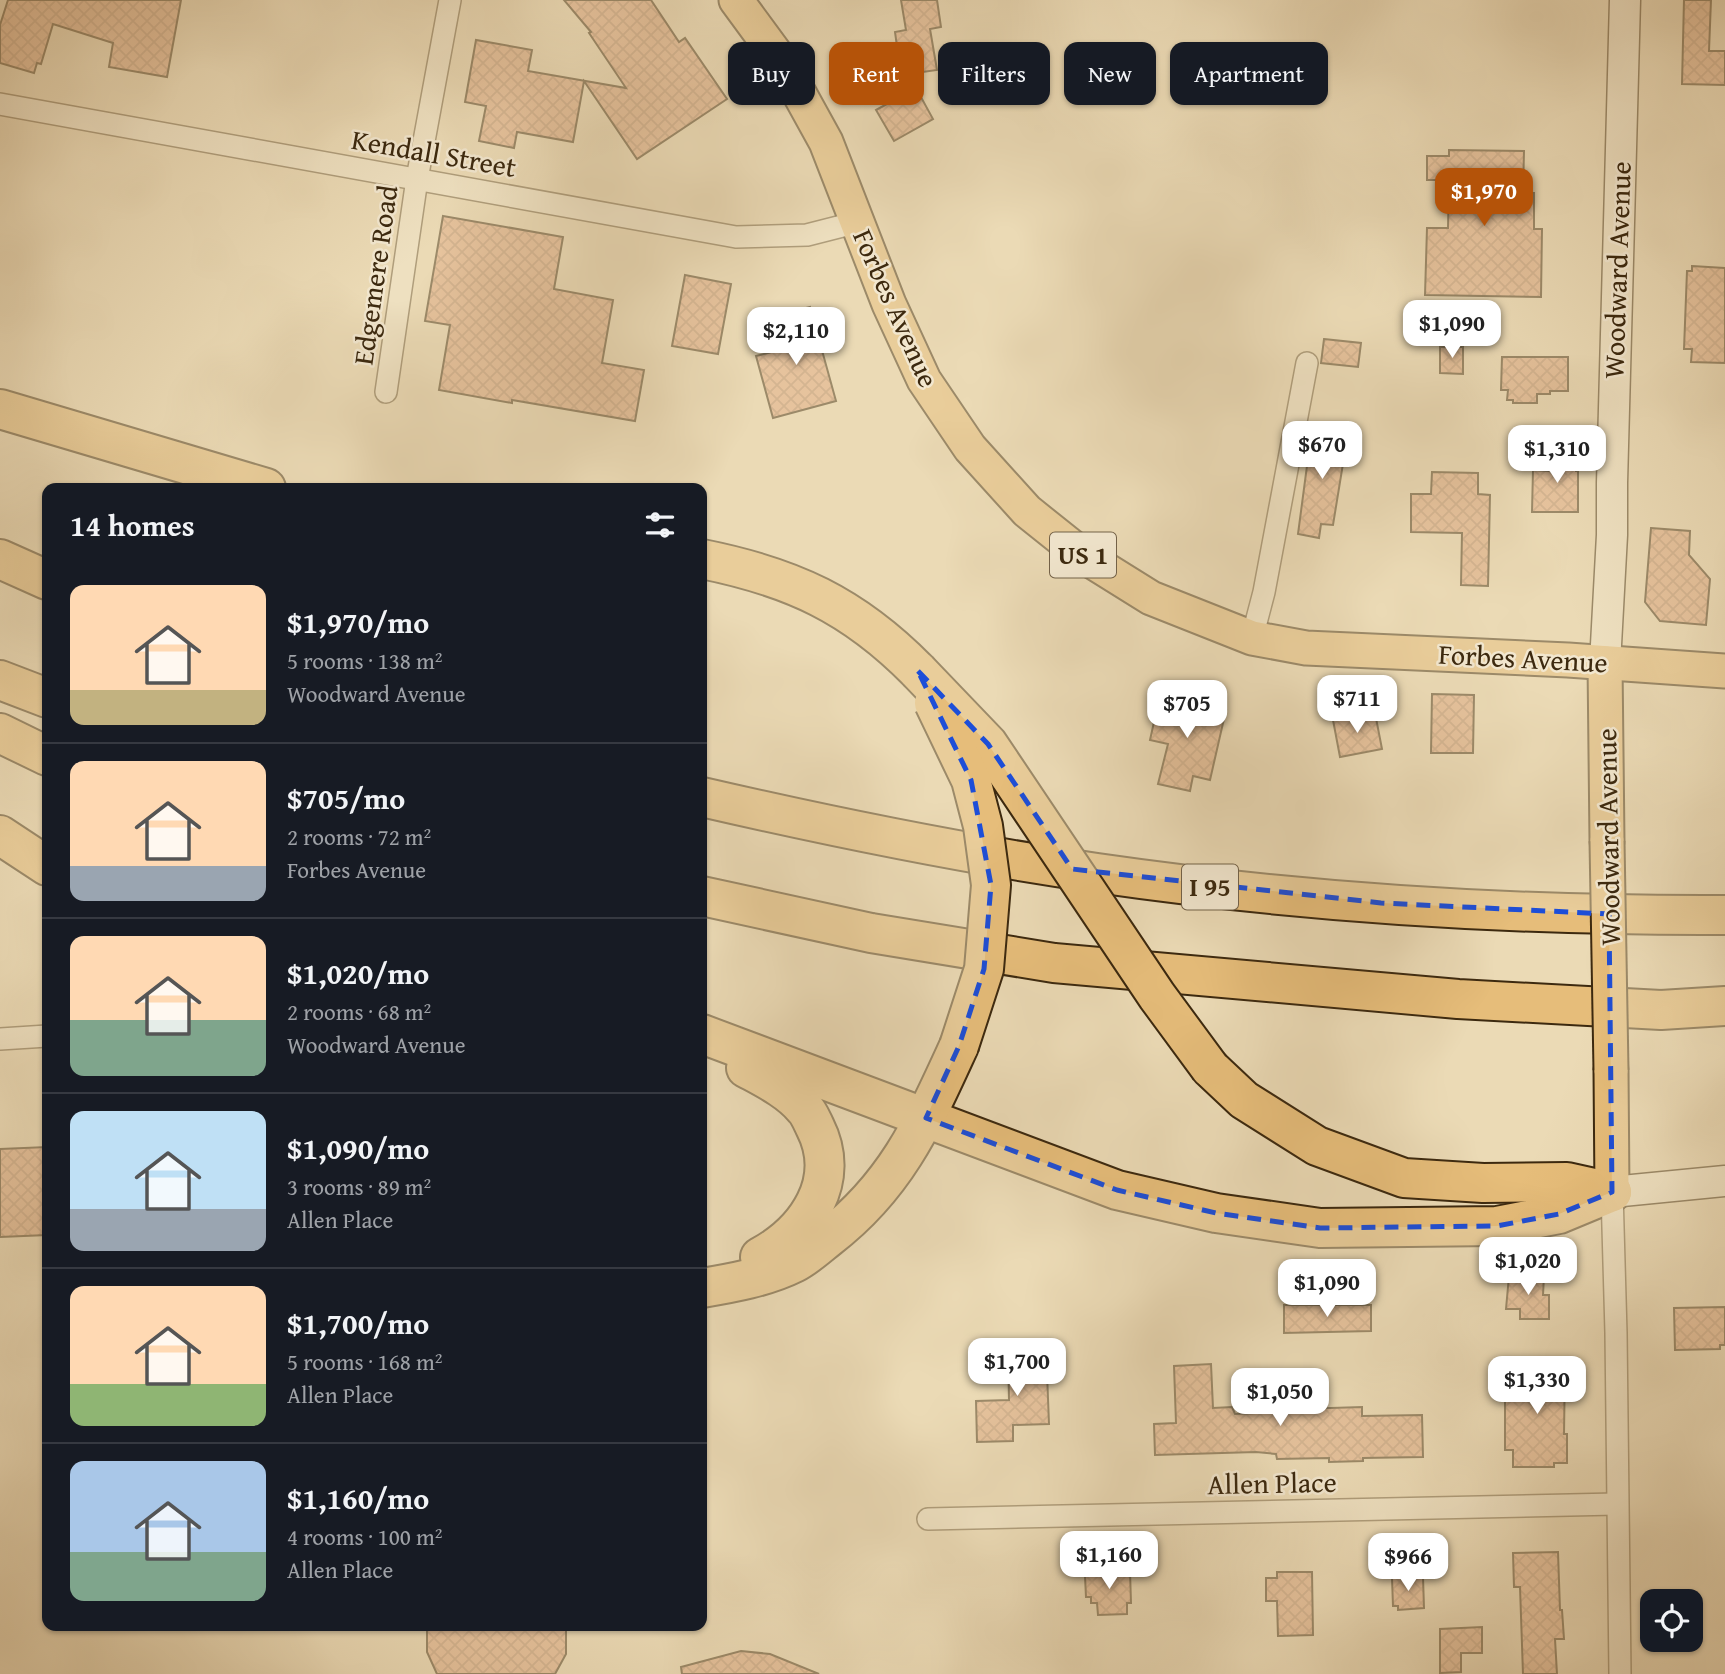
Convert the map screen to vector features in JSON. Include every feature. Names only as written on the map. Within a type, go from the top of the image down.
[{"type":"highway","points":[[0,409],[249,483]]},
{"type":"highway","points":[[0,559],[42,578]]},
{"type":"highway","points":[[707,560],[745,568],[789,582],[835,603],[894,646],[988,744],[1157,996],[1210,1068],[1244,1100],[1317,1146],[1404,1178],[1483,1183],[1567,1182],[1612,1192]]},
{"type":"highway","points":[[707,1288],[736,1282],[795,1263],[869,1202],[902,1159],[926,1118],[959,1046],[984,969],[991,885],[983,826],[971,780],[918,671]]},
{"type":"highway","points":[[0,680],[42,696]]},
{"type":"highway","points":[[0,733],[42,754]]},
{"type":"highway","name":"I 95","points":[[707,798],[817,824],[1004,859],[1191,885],[1475,909],[1725,915]]},
{"type":"highway","points":[[0,835],[42,863]]},
{"type":"highway","points":[[707,897],[871,933],[1054,963],[1458,999],[1661,1010],[1725,1006]]},
{"type":"highway","points":[[707,1036],[1117,1190],[1216,1213],[1320,1228],[1497,1226],[1559,1214],[1612,1192]]},
{"type":"highway","points":[[707,1045],[779,1087],[806,1109],[822,1141],[826,1164],[818,1196],[788,1240],[748,1264],[707,1281]]},
{"type":"main road","name":"Forbes Avenue","points":[[736,0],[783,64],[826,142],[889,304],[925,380],[970,448],[1027,511],[1082,555],[1151,598],[1252,638],[1306,648],[1725,671]]},
{"type":"main road","name":"Woodward Avenue","points":[[1612,1192],[1605,663],[1612,535],[1625,0]]},
{"type":"main road","points":[[1612,1192],[1725,1181]]},
{"type":"street","name":"Edgemere Road","points":[[386,392],[417,178],[450,0]]},
{"type":"street","name":"Kendall Street","points":[[0,104],[736,237],[807,235],[858,222]]},
{"type":"street","points":[[1252,638],[1264,592],[1307,363]]},
{"type":"street","points":[[0,1039],[42,1036]]},
{"type":"street","name":"Woodward Avenue","points":[[1612,1192],[1620,1674]]},
{"type":"street","name":"Allen Place","points":[[928,1519],[1616,1504]]},
{"type":"highlighted area","points":[[918,671],[988,744],[1072,869],[1381,903],[1609,914],[1612,1192],[1559,1214],[1497,1226],[1320,1228],[1216,1213],[1117,1190],[926,1118],[959,1046],[984,969],[991,885],[971,780]]},
{"type":"building","points":[[8,0],[181,0],[167,77],[109,67],[113,43],[53,24],[41,64],[37,63],[34,73],[0,63],[0,25]]},
{"type":"building","points":[[564,0],[651,0],[679,42],[685,38],[727,99],[637,159],[584,81],[573,142],[517,132],[514,148],[479,141],[486,106],[465,102],[476,40],[532,50],[528,71],[626,88],[589,33],[591,32]]},
{"type":"building","points":[[901,0],[937,0],[941,27],[930,29],[937,70],[924,72],[924,42],[896,42],[895,32],[906,30]]},
{"type":"building","points":[[1684,0],[1711,0],[1709,51],[1725,51],[1725,85],[1682,84]]},
{"type":"building","points":[[924,103],[933,119],[894,141],[876,110],[885,105],[924,105]]},
{"type":"building","points":[[1449,150],[1524,151],[1523,193],[1534,193],[1534,229],[1542,229],[1541,297],[1425,295],[1427,228],[1448,228],[1449,180],[1427,180],[1427,156],[1449,156]]},
{"type":"building","points":[[443,216],[563,237],[554,289],[613,300],[602,363],[644,370],[635,421],[439,390],[450,325],[425,321]]},
{"type":"building","points":[[1692,266],[1725,268],[1725,363],[1691,362],[1692,349],[1684,349],[1687,271],[1692,271]]},
{"type":"building","points":[[685,275],[731,284],[718,354],[672,346]]},
{"type":"building","points":[[810,307],[836,401],[773,418],[756,356],[784,349],[775,316]]},
{"type":"building","points":[[1324,339],[1361,343],[1358,367],[1321,363]]},
{"type":"building","points":[[1440,347],[1463,347],[1463,374],[1440,373]]},
{"type":"building","points":[[1502,357],[1568,357],[1568,391],[1537,394],[1537,403],[1513,403],[1513,400],[1507,400],[1508,390],[1501,390]]},
{"type":"building","points":[[1312,428],[1348,433],[1333,525],[1321,524],[1319,538],[1298,534]]},
{"type":"building","points":[[1548,452],[1576,452],[1578,512],[1532,512],[1533,470],[1548,471]]},
{"type":"building","points":[[1432,472],[1478,473],[1478,494],[1490,495],[1488,586],[1461,585],[1462,533],[1411,532],[1411,494],[1431,494]]},
{"type":"building","points":[[1651,528],[1690,531],[1689,555],[1710,579],[1706,625],[1660,621],[1645,602]]},
{"type":"building","points":[[1432,694],[1474,695],[1473,753],[1431,753]]},
{"type":"building","points":[[1160,695],[1226,710],[1210,780],[1193,776],[1190,791],[1158,784],[1168,744],[1150,740]]},
{"type":"building","points":[[1375,713],[1382,749],[1340,757],[1333,720]]},
{"type":"building","points":[[42,1147],[42,1235],[0,1237],[0,1149]]},
{"type":"building","points":[[1509,1276],[1544,1276],[1543,1295],[1549,1295],[1549,1319],[1520,1319],[1520,1309],[1506,1309]]},
{"type":"building","points":[[1284,1305],[1371,1305],[1371,1331],[1284,1333]]},
{"type":"building","points":[[1725,1307],[1725,1345],[1720,1345],[1720,1349],[1675,1350],[1674,1308]]},
{"type":"building","points":[[1046,1347],[1049,1424],[1013,1425],[1013,1441],[977,1442],[976,1401],[1009,1400],[1008,1348]]},
{"type":"building","points":[[1516,1363],[1565,1364],[1564,1434],[1567,1434],[1567,1463],[1554,1463],[1554,1467],[1513,1467],[1513,1450],[1505,1450],[1505,1398],[1512,1398],[1512,1374],[1516,1375]]},
{"type":"building","points":[[1211,1364],[1213,1408],[1232,1407],[1235,1414],[1277,1412],[1277,1406],[1298,1409],[1362,1407],[1362,1416],[1422,1415],[1423,1457],[1363,1458],[1363,1461],[1329,1462],[1329,1458],[1277,1459],[1276,1454],[1256,1452],[1155,1455],[1154,1424],[1176,1423],[1174,1366]]},
{"type":"building","points":[[1558,1552],[1564,1639],[1555,1639],[1557,1674],[1523,1674],[1520,1587],[1514,1587],[1513,1553]]},
{"type":"building","points":[[1130,1571],[1131,1603],[1127,1603],[1127,1614],[1098,1615],[1097,1603],[1091,1603],[1091,1597],[1086,1597],[1085,1576],[1090,1575],[1090,1572]]},
{"type":"building","points":[[1277,1572],[1312,1572],[1313,1635],[1278,1636],[1277,1601],[1266,1601],[1266,1578],[1277,1578]]},
{"type":"building","points":[[1423,1577],[1424,1608],[1398,1610],[1398,1606],[1393,1606],[1392,1578]]},
{"type":"building","points":[[1482,1627],[1482,1653],[1461,1653],[1461,1672],[1440,1673],[1440,1629]]},
{"type":"building","points":[[427,1631],[566,1631],[566,1654],[555,1674],[437,1674],[427,1652]]},
{"type":"building","points":[[741,1651],[770,1654],[819,1674],[682,1674],[681,1667]]}]
